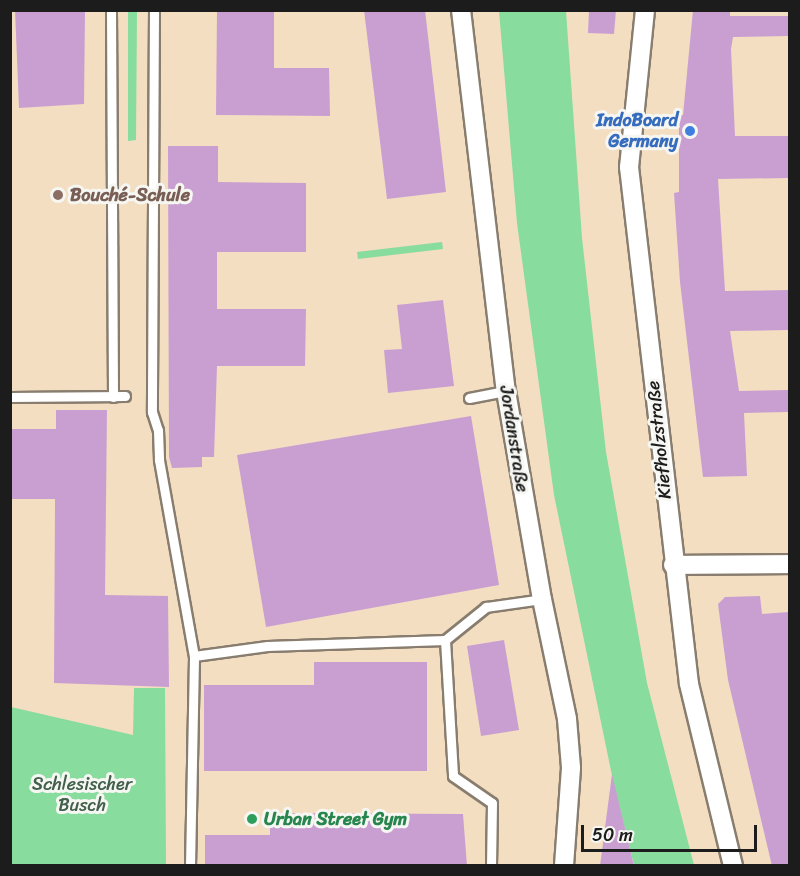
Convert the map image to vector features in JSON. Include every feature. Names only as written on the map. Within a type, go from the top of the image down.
[{"type":"street","name":"Jordanstraße","points":[[461,10],[506,391],[542,598],[568,729],[571,768],[564,866]]},
{"type":"street","name":"Kiefholzstraße","points":[[645,10],[630,167],[673,565],[689,684],[734,866]]},
{"type":"street","points":[[673,565],[789,564]]},
{"type":"lane","points":[[111,10],[113,397]]},
{"type":"lane","points":[[154,10],[152,412],[158,430],[159,460],[194,656],[190,866]]},
{"type":"lane","points":[[469,398],[506,391]]},
{"type":"lane","points":[[10,397],[125,396]]},
{"type":"lane","points":[[194,656],[267,646],[445,640],[486,607],[542,598]]},
{"type":"lane","points":[[445,640],[453,777],[492,803],[491,866]]},
{"type":"green space","points":[[128,11],[137,11],[136,140],[128,141]]},
{"type":"green space","points":[[499,11],[566,11],[582,238],[606,452],[647,683],[694,865],[634,865],[615,790],[554,495],[517,223]]},
{"type":"green space","points":[[442,242],[443,249],[358,259],[357,252]]},
{"type":"green space","name":"Schlesischer Busch","points":[[134,688],[165,688],[166,865],[11,865],[11,707],[133,735]]},
{"type":"building","points":[[15,10],[85,10],[84,104],[19,108]]},
{"type":"building","points":[[217,10],[274,10],[274,68],[329,68],[330,116],[216,115]]},
{"type":"building","points":[[364,10],[425,10],[446,192],[387,199]]},
{"type":"building","points":[[589,10],[616,10],[614,34],[588,33]]},
{"type":"building","points":[[693,10],[730,10],[730,16],[789,16],[789,36],[733,37],[731,49],[735,136],[789,136],[789,178],[718,179],[725,291],[789,290],[789,330],[730,331],[739,391],[789,390],[789,412],[744,413],[747,476],[703,477],[680,282],[674,193],[679,192],[679,115],[683,115]]},
{"type":"building","points":[[168,146],[218,146],[218,182],[306,183],[306,252],[217,252],[217,309],[306,309],[305,366],[217,366],[214,457],[202,457],[202,467],[172,468],[169,457]]},
{"type":"building","points":[[443,300],[454,386],[388,393],[384,350],[402,349],[397,305]]},
{"type":"building","points":[[56,410],[107,410],[105,595],[168,596],[169,687],[54,683],[55,499],[10,499],[10,429],[56,429]]},
{"type":"building","points":[[471,416],[499,585],[266,627],[237,455]]},
{"type":"building","points":[[760,596],[762,614],[789,612],[789,866],[772,866],[728,680],[718,604],[725,597]]},
{"type":"building","points":[[504,640],[519,730],[481,736],[467,646]]},
{"type":"building","points":[[314,662],[427,662],[427,771],[204,771],[204,685],[314,685]]},
{"type":"building","points":[[612,774],[634,866],[600,866]]},
{"type":"building","points":[[270,813],[463,814],[467,866],[205,866],[205,835],[270,835]]},
{"type":"place","name":"IndoBoard Germany","points":[[690,131]]},
{"type":"place","name":"Bouché-Schule","points":[[58,195]]},
{"type":"place","name":"Urban Street Gym","points":[[252,819]]}]
